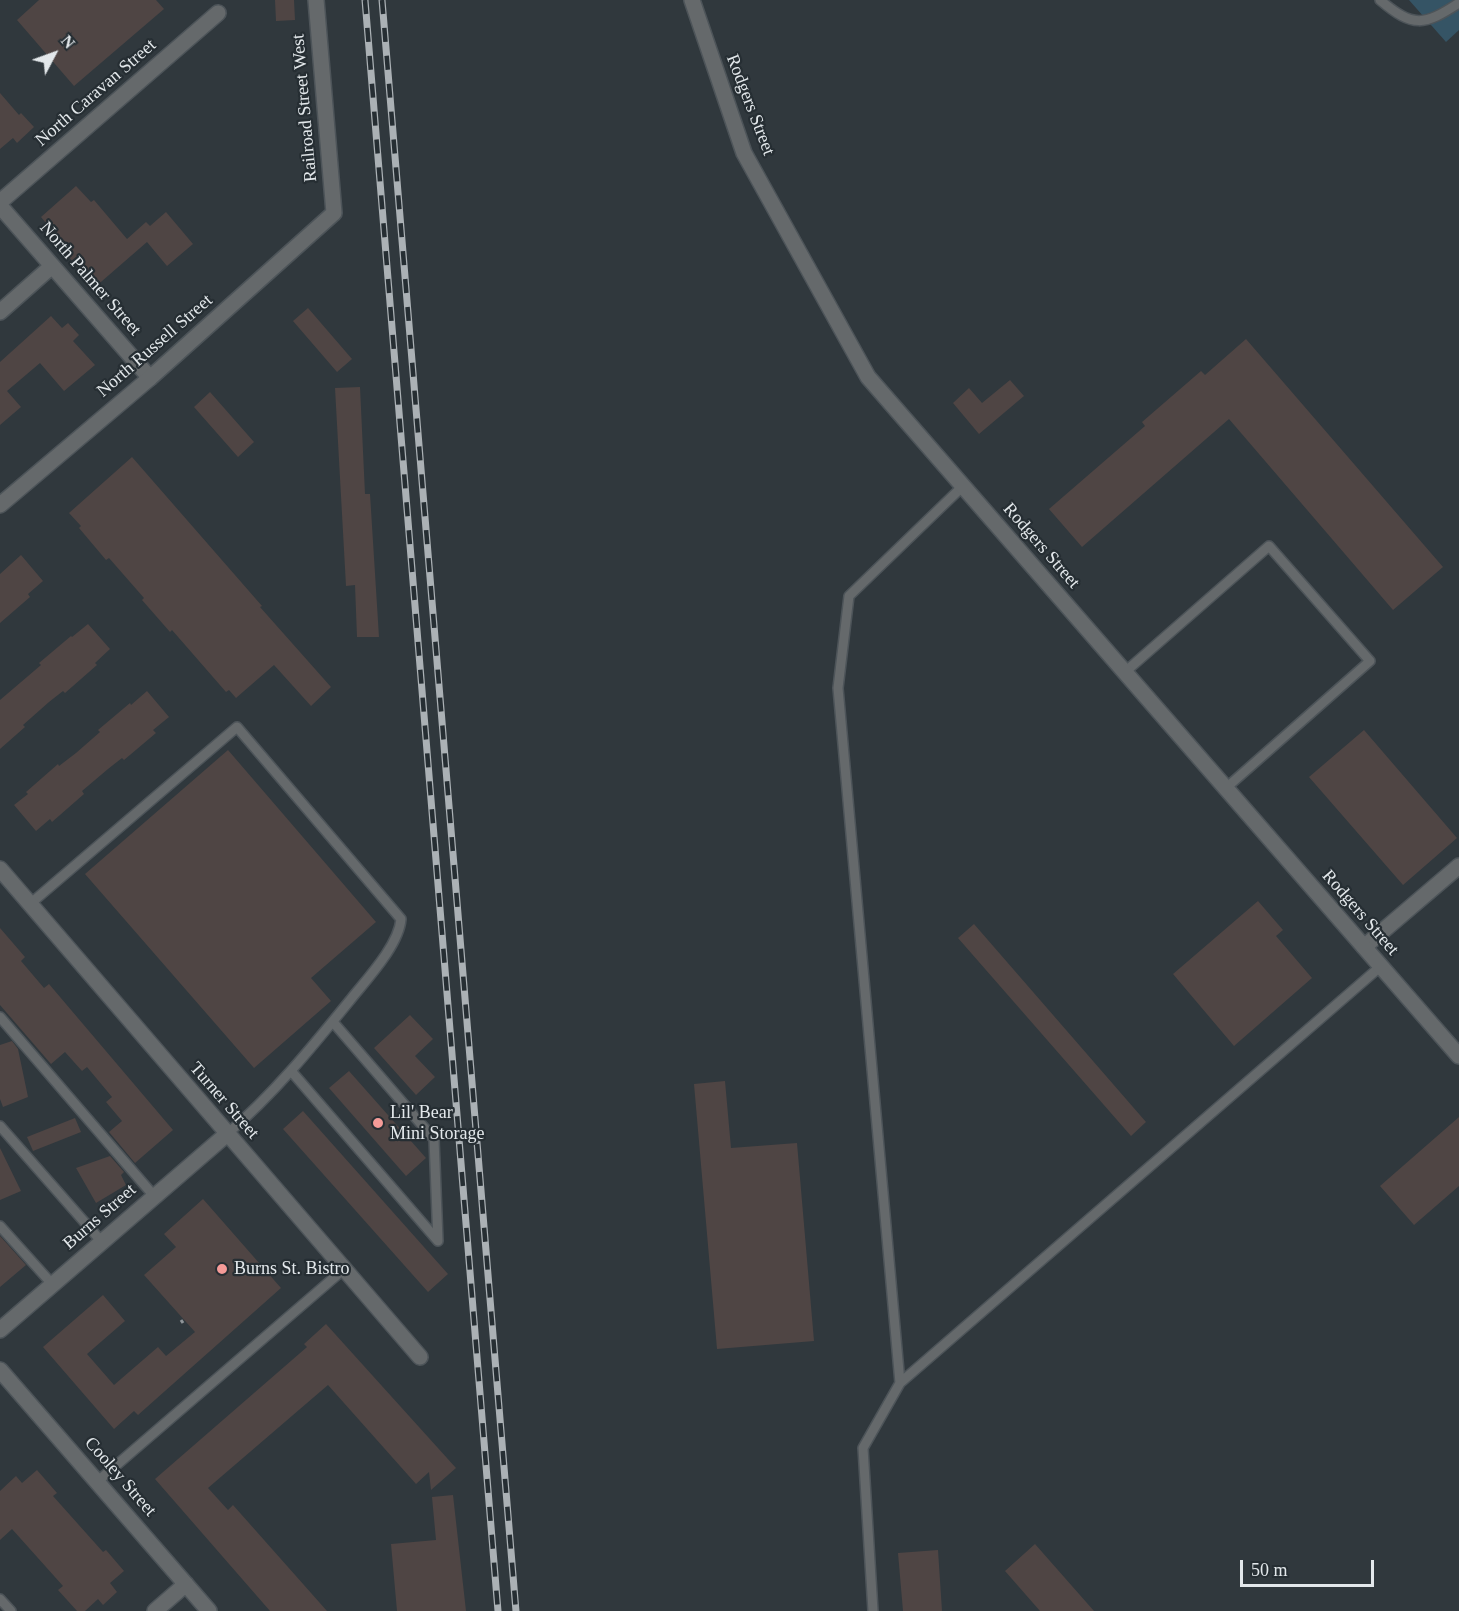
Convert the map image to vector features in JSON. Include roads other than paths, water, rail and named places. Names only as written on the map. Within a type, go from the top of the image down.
[{"type":"street","name":"Railroad Street West","points":[[316,0],[334,213]]},
{"type":"street","name":"Rodgers Street","points":[[692,0],[744,153],[868,377],[1459,1056]]},
{"type":"street","name":"North Caravan Street","points":[[0,204],[218,13]]},
{"type":"street","name":"North Palmer Street","points":[[0,204],[150,378]]},
{"type":"street","name":"North Russell Street","points":[[0,506],[150,378],[334,213]]},
{"type":"street","points":[[0,312],[52,266]]},
{"type":"street","points":[[1364,947],[1459,866]]},
{"type":"street","name":"Turner Street","points":[[0,869],[420,1357]]},
{"type":"street","name":"Burns Street","points":[[0,1330],[227,1134]]},
{"type":"street","name":"Cooley Street","points":[[0,1370],[209,1611]]},
{"type":"street","points":[[155,1611],[186,1584]]},
{"type":"lane","points":[[1380,0],[1398,15],[1417,21],[1427,21],[1459,3]]},
{"type":"lane","points":[[900,1383],[838,688],[849,596],[963,486]]},
{"type":"lane","points":[[1125,672],[1269,546],[1370,661],[1226,788]]},
{"type":"lane","points":[[30,904],[237,727],[401,919],[400,930],[374,970],[333,1022],[292,1072],[227,1134]]},
{"type":"lane","points":[[873,1611],[863,1448],[900,1383],[1381,966]]},
{"type":"lane","points":[[0,1017],[154,1196]]},
{"type":"lane","points":[[292,1072],[438,1241],[434,1139],[333,1022]]},
{"type":"lane","points":[[0,1126],[102,1242]]},
{"type":"lane","points":[[0,1226],[53,1285]]},
{"type":"lane","points":[[98,1481],[344,1269]]},
{"type":"lane","points":[[0,1599],[11,1611]]},
{"type":"railway","points":[[365,0],[498,1611]]},
{"type":"railway","points":[[382,0],[516,1611]]},
{"type":"place","name":"Lil' Bear Mini Storage","points":[[378,1123]]},
{"type":"place","name":"Burns St. Bistro","points":[[222,1269]]}]
